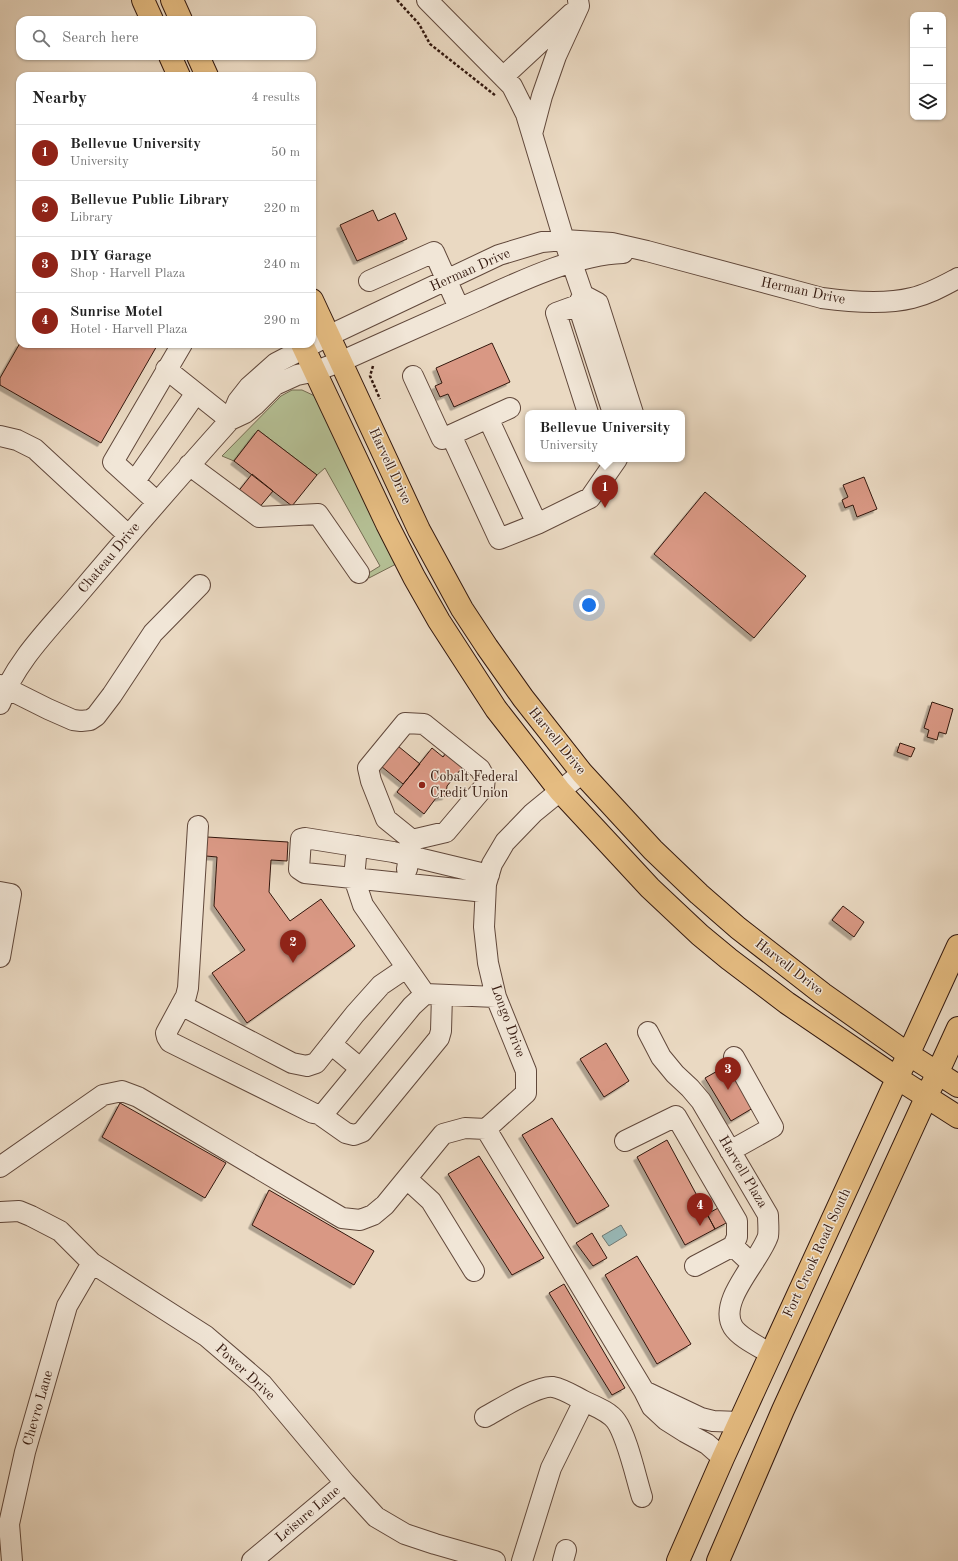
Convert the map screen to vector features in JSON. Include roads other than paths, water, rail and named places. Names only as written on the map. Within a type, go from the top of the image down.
[{"type":"main road","points":[[143,0],[150,16]]},
{"type":"main road","points":[[172,0],[179,16]]},
{"type":"main road","points":[[172,60],[177,72]]},
{"type":"main road","points":[[200,60],[205,72]]},
{"type":"main road","name":"Harvell Drive","points":[[316,309],[419,530],[462,609],[523,698],[582,774],[653,850],[738,928],[823,994],[908,1054],[958,1086]]},
{"type":"main road","name":"Harvell Drive","points":[[304,348],[387,524],[414,577],[439,621],[496,709],[560,791],[650,888],[700,935],[729,959],[787,1003],[897,1078],[958,1117]]},
{"type":"main road","name":"Fort Crook Road South","points":[[678,1561],[739,1422],[958,946]]},
{"type":"main road","points":[[718,1561],[783,1410],[958,1028]]},
{"type":"street","points":[[428,0],[512,86],[526,114],[564,240],[573,263],[580,300],[612,410]]},
{"type":"street","points":[[503,77],[578,3]]},
{"type":"street","points":[[532,134],[542,96],[556,56],[578,3]]},
{"type":"street","name":"Herman Drive","points":[[316,341],[500,255],[542,242],[564,240],[612,243],[808,294],[846,301],[887,301],[912,298],[937,290],[958,278]]},
{"type":"street","name":"Herman Drive","points":[[316,372],[342,362],[529,277],[609,253],[647,251]]},
{"type":"street","points":[[369,281],[434,252],[459,308]]},
{"type":"street","points":[[587,410],[556,313],[580,300],[598,303],[632,410]]},
{"type":"street","points":[[157,502],[113,462],[179,348]]},
{"type":"street","name":"Chateau Drive","points":[[2,692],[28,654],[128,535],[230,420],[238,401],[249,387],[276,363],[300,348]]},
{"type":"street","points":[[166,369],[230,420]]},
{"type":"street","name":"Chateau Drive","points":[[230,420],[245,413],[275,385],[297,375],[316,372]]},
{"type":"street","points":[[414,376],[442,439],[510,408]]},
{"type":"street","points":[[135,481],[196,393]]},
{"type":"street","points":[[488,418],[537,524]]},
{"type":"street","points":[[451,435],[499,539],[537,524],[590,498],[616,462]]},
{"type":"street","points":[[0,436],[17,440],[36,448],[128,535]]},
{"type":"street","points":[[190,465],[259,517],[318,514],[359,573]]},
{"type":"street","points":[[2,692],[73,720],[90,720],[96,716],[112,695],[153,633],[200,585]]},
{"type":"street","points":[[405,883],[410,848],[386,818],[371,781],[368,768],[405,723],[424,724],[480,769],[485,778],[484,787],[446,832],[410,848]]},
{"type":"street","name":"Longo Drive","points":[[486,1129],[526,1093],[526,1071],[496,997],[488,962],[484,927],[487,883],[498,853],[505,842],[533,812],[582,774]]},
{"type":"street","points":[[198,826],[188,988],[166,1033],[167,1037],[170,1042],[313,1113],[319,1114],[346,1133],[354,1135],[362,1132],[439,1038],[441,1031],[433,995],[406,968],[363,905],[354,878],[357,846]]},
{"type":"street","points":[[305,838],[357,846],[410,848],[487,883],[405,883],[305,873],[299,869],[301,839],[305,838]]},
{"type":"street","points":[[0,892],[11,894],[0,957]]},
{"type":"street","points":[[181,1005],[292,1062],[302,1066],[307,1066],[316,1063],[381,985],[406,968]]},
{"type":"street","points":[[319,1114],[324,1113],[412,1006],[433,995],[496,997]]},
{"type":"street","name":"Harvell Plaza","points":[[648,1032],[661,1058],[701,1101],[768,1215],[768,1236],[735,1294],[730,1307],[730,1319],[734,1328],[742,1336],[771,1354]]},
{"type":"street","points":[[331,1044],[360,1068]]},
{"type":"street","points":[[730,1150],[773,1127],[734,1057]]},
{"type":"street","points":[[0,1167],[102,1095],[122,1091],[138,1097],[342,1218],[360,1220],[373,1215],[385,1205],[443,1134],[465,1128],[486,1129],[644,1391],[652,1407],[666,1420],[707,1444],[723,1458]]},
{"type":"street","points":[[625,1141],[676,1116],[737,1222],[737,1237],[733,1246],[695,1266]]},
{"type":"street","points":[[407,1179],[431,1201],[474,1271]]},
{"type":"street","name":"Power Drive","points":[[0,1212],[19,1211],[60,1231],[92,1263],[206,1336],[262,1384],[345,1483],[376,1516],[405,1534],[495,1561]]},
{"type":"street","points":[[733,1246],[752,1264]]},
{"type":"street","name":"Chevro Lane","points":[[12,1561],[9,1524],[25,1452],[67,1306],[92,1263]]},
{"type":"street","points":[[485,1417],[540,1388],[551,1387],[562,1389],[616,1420],[623,1435],[642,1497]]},
{"type":"street","points":[[644,1391],[701,1418],[713,1421],[739,1422]]},
{"type":"street","points":[[522,1561],[552,1468],[584,1401]]},
{"type":"street","name":"Leisure Lane","points":[[252,1561],[345,1483]]},
{"type":"water","points":[[621,1225],[627,1235],[609,1246],[602,1236]]},
{"type":"place","name":"Bellevue University","points":[[605,508]]},
{"type":"place","name":"Cobalt Federal Credit Union","points":[[422,785]]},
{"type":"place","name":"Bellevue Public Library","points":[[293,963]]},
{"type":"place","name":"DIY Garage","points":[[728,1090]]},
{"type":"place","name":"Sunrise Motel","points":[[700,1226]]}]
